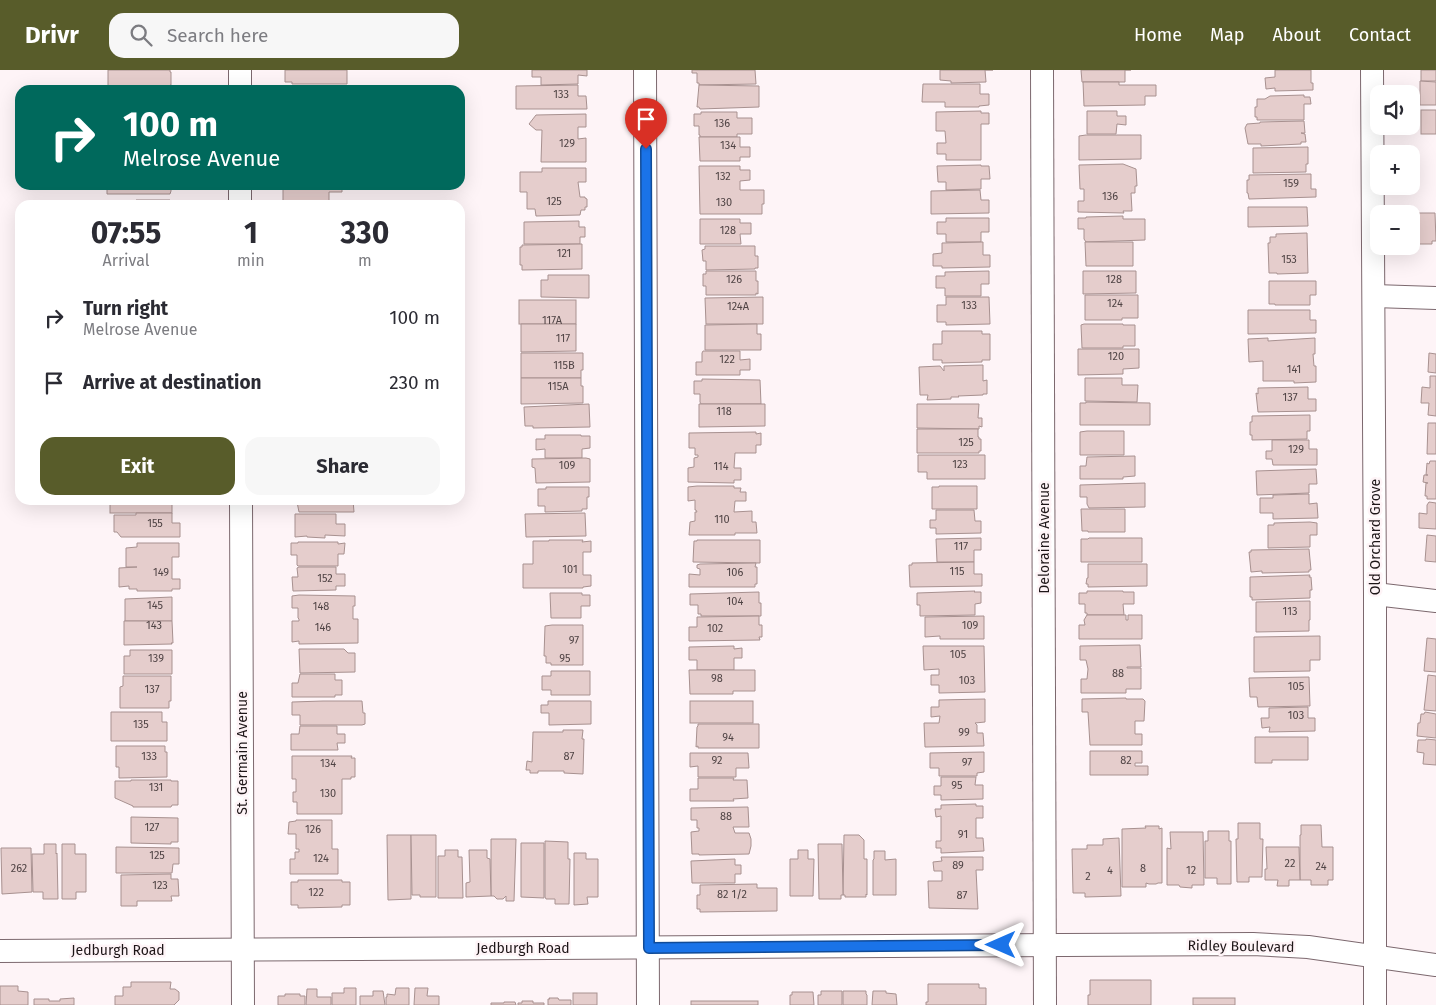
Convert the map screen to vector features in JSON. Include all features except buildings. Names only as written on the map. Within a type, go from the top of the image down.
[{"type":"street","points":[[240,70],[240,85]]},
{"type":"street","points":[[645,70],[648,1005]]},
{"type":"street","name":"Deloraine Avenue","points":[[1042,70],[1045,1005]]},
{"type":"street","name":"Old Orchard Grove","points":[[1372,70],[1375,1005]]},
{"type":"street","points":[[1374,296],[1436,298]]},
{"type":"street","name":"St. Germain Avenue","points":[[241,505],[243,1005]]},
{"type":"street","points":[[1375,594],[1436,601]]},
{"type":"street","name":"Jedburgh Road","points":[[0,951],[1046,945]]},
{"type":"street","name":"Ridley Boulevard","points":[[1046,945],[1278,945],[1308,947],[1436,965]]},
{"type":"route","points":[[646,149],[649,948],[1001,945]]}]
